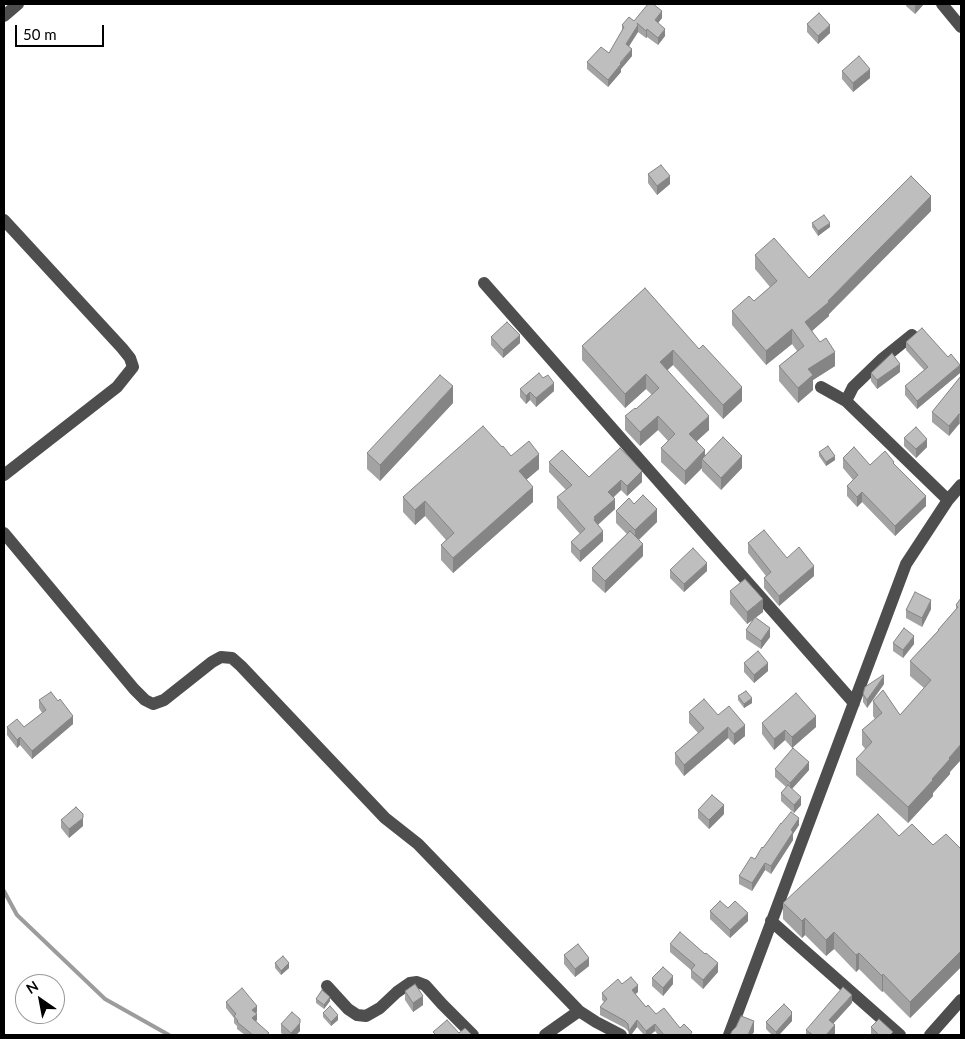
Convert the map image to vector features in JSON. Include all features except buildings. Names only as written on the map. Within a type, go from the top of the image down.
[{"type":"street","points":[[4,16],[18,4]]},
{"type":"street","points":[[942,4],[961,27]]},
{"type":"street","points":[[4,220],[122,348],[130,358],[132,368],[118,387],[4,475]]},
{"type":"street","points":[[484,283],[854,703]]},
{"type":"street","points":[[846,401],[853,387],[881,360],[912,335]]},
{"type":"street","points":[[821,387],[846,401],[948,500]]},
{"type":"street","points":[[729,1035],[906,564],[948,500],[961,485]]},
{"type":"street","points":[[4,533],[145,700],[153,704],[164,700],[212,662],[221,657],[232,658],[385,818],[418,844],[579,1011],[621,1035]]},
{"type":"street","points":[[772,921],[900,1035]]},
{"type":"street","points":[[327,986],[348,1009],[357,1015],[366,1016],[380,1008],[410,983],[417,982],[425,985],[473,1035]]},
{"type":"street","points":[[930,1035],[961,1000]]},
{"type":"street","points":[[545,1035],[579,1011]]},
{"type":"waterway","points":[[4,891],[17,915],[105,999],[169,1035]]}]
